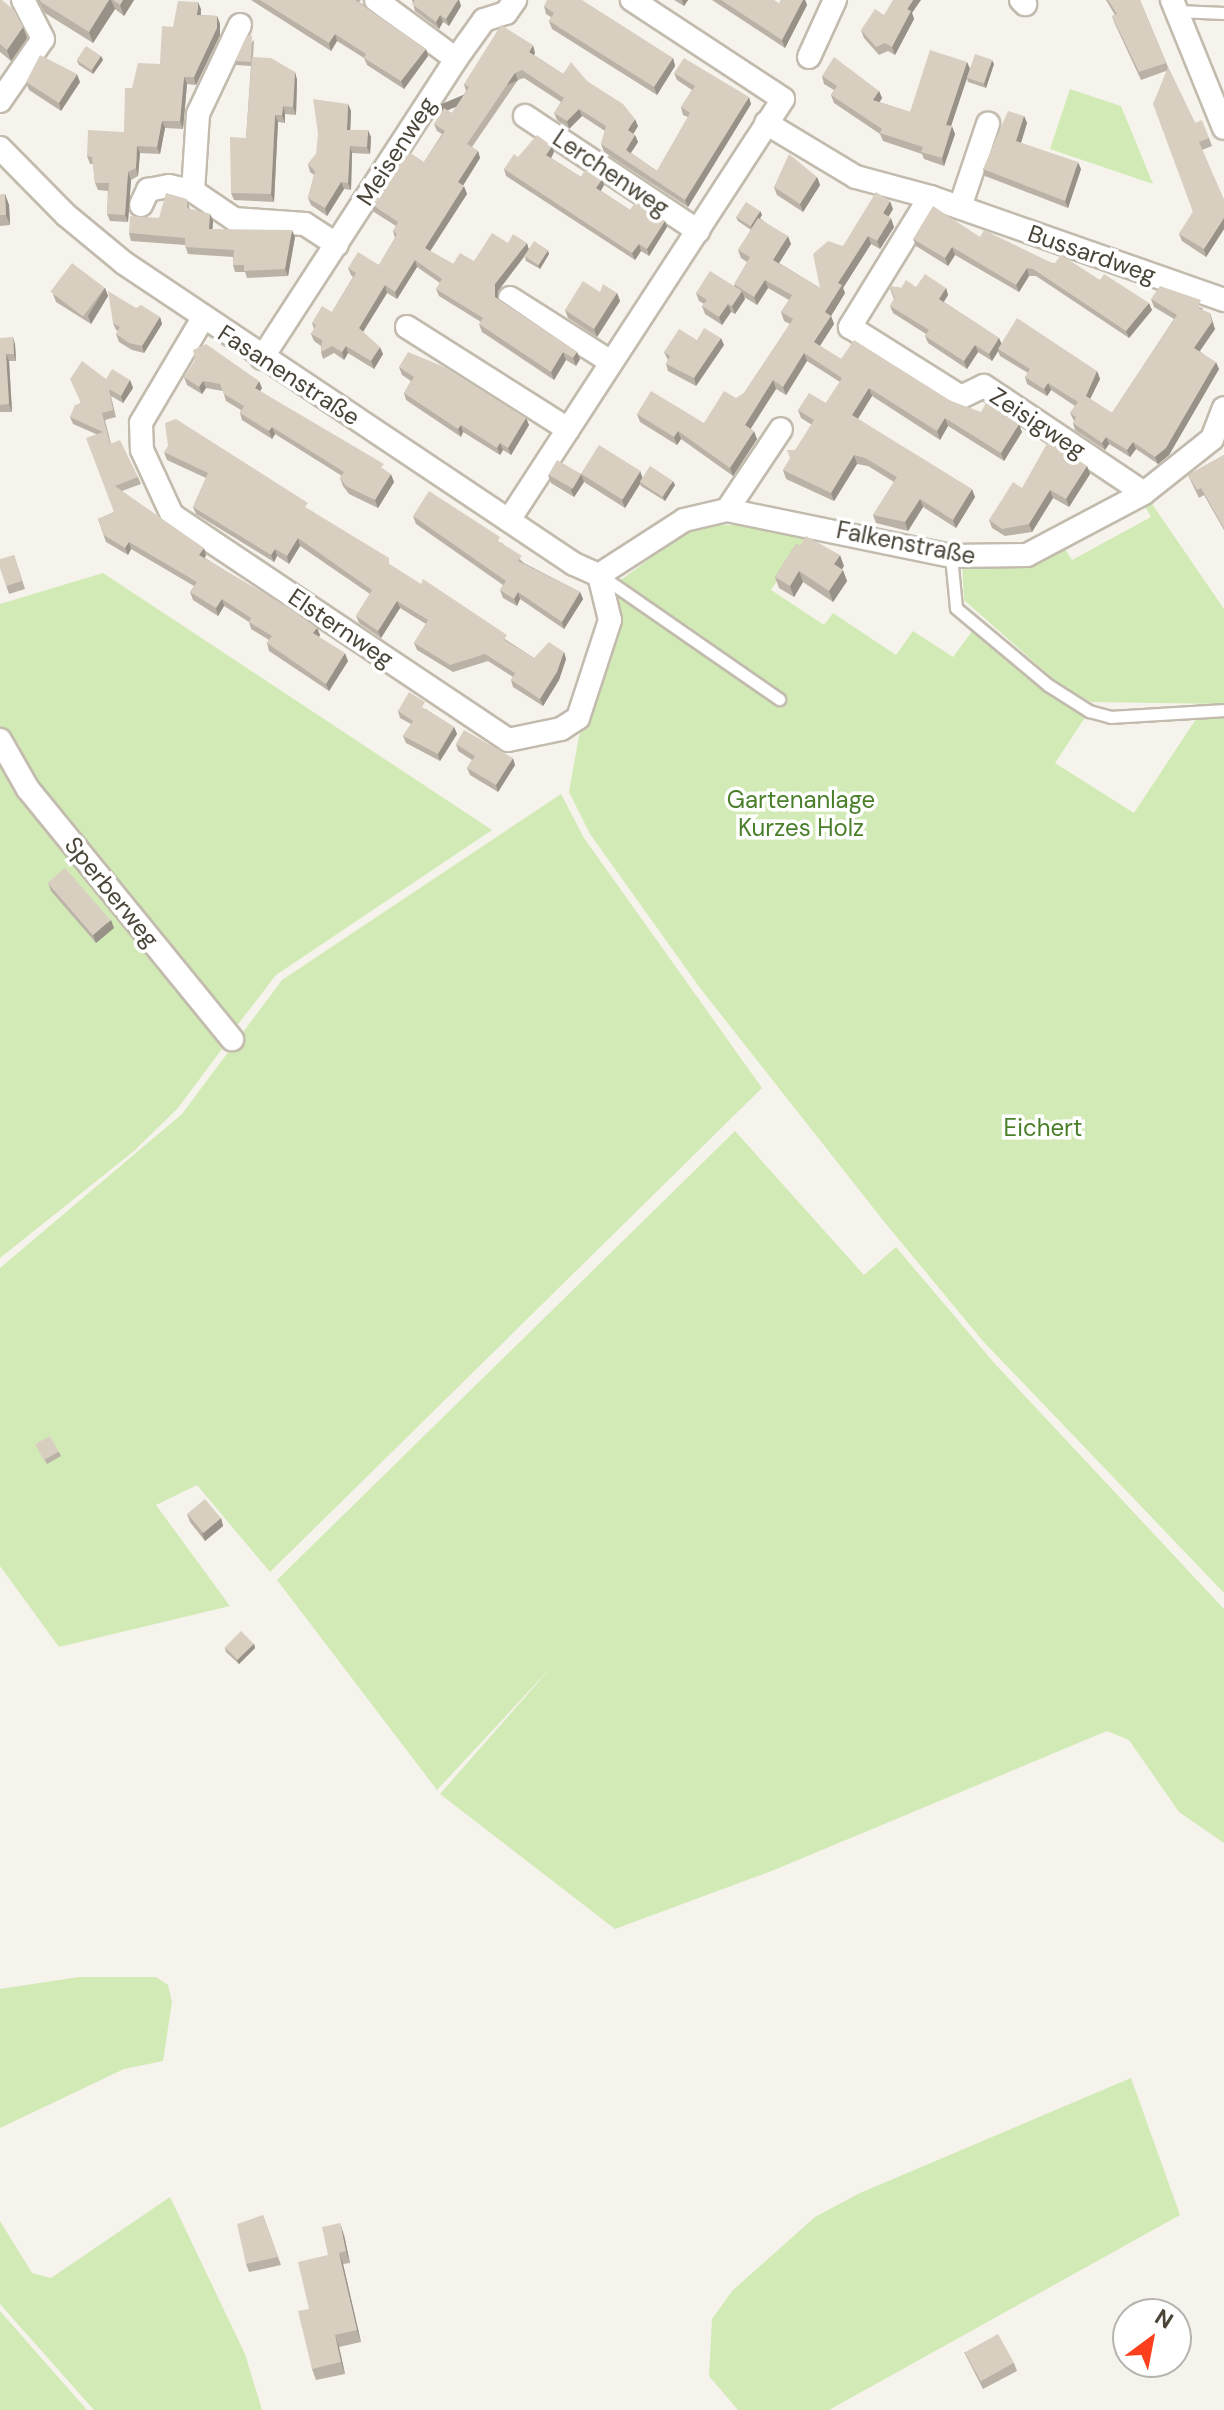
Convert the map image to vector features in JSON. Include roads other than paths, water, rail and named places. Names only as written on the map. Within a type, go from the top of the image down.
[{"type":"street","points":[[0,101],[43,39],[23,0]]},
{"type":"street","points":[[376,0],[456,59]]},
{"type":"street","name":"Meisenweg","points":[[262,358],[456,59],[484,20],[506,13],[515,0]]},
{"type":"street","points":[[509,520],[783,99],[632,0]]},
{"type":"street","points":[[809,57],[835,0]]},
{"type":"street","points":[[1175,5],[1224,128]]},
{"type":"street","points":[[193,191],[198,114],[240,25]]},
{"type":"street","name":"Lerchenweg","points":[[525,116],[698,231]]},
{"type":"street","name":"Bussardweg","points":[[766,123],[856,177],[960,207],[1224,300]]},
{"type":"street","points":[[960,207],[988,124]]},
{"type":"street","name":"Fasanenstraße","points":[[0,148],[92,239],[262,358],[509,520],[599,575]]},
{"type":"street","points":[[141,205],[148,190],[169,186],[193,191],[234,219],[305,224],[337,245]]},
{"type":"street","name":"Zeisigweg","points":[[930,197],[850,327],[961,397],[984,386],[1144,493]]},
{"type":"street","points":[[510,298],[611,362]]},
{"type":"street","name":"Elsternweg","points":[[203,318],[141,423],[142,450],[172,515],[508,740],[561,729],[578,718],[610,620],[599,575]]},
{"type":"street","points":[[407,327],[568,429]]},
{"type":"street","name":"Falkenstraße","points":[[599,575],[684,520],[727,510],[951,556],[1027,555],[1144,493],[1218,443],[1224,408]]},
{"type":"street","points":[[727,510],[781,429]]},
{"type":"street","name":"Sperberweg","points":[[0,740],[28,789],[232,1039]]},
{"type":"lane","points":[[1175,5],[1224,13]]},
{"type":"lane","points":[[951,556],[956,608],[1048,685],[1089,711],[1111,717],[1224,710]]},
{"type":"lane","points":[[599,575],[779,699]]},
{"type":"park label","name":"Gartenanlage Kurzes Holz","points":[[801,814]]},
{"type":"park label","name":"Eichert","points":[[1043,1128]]}]
